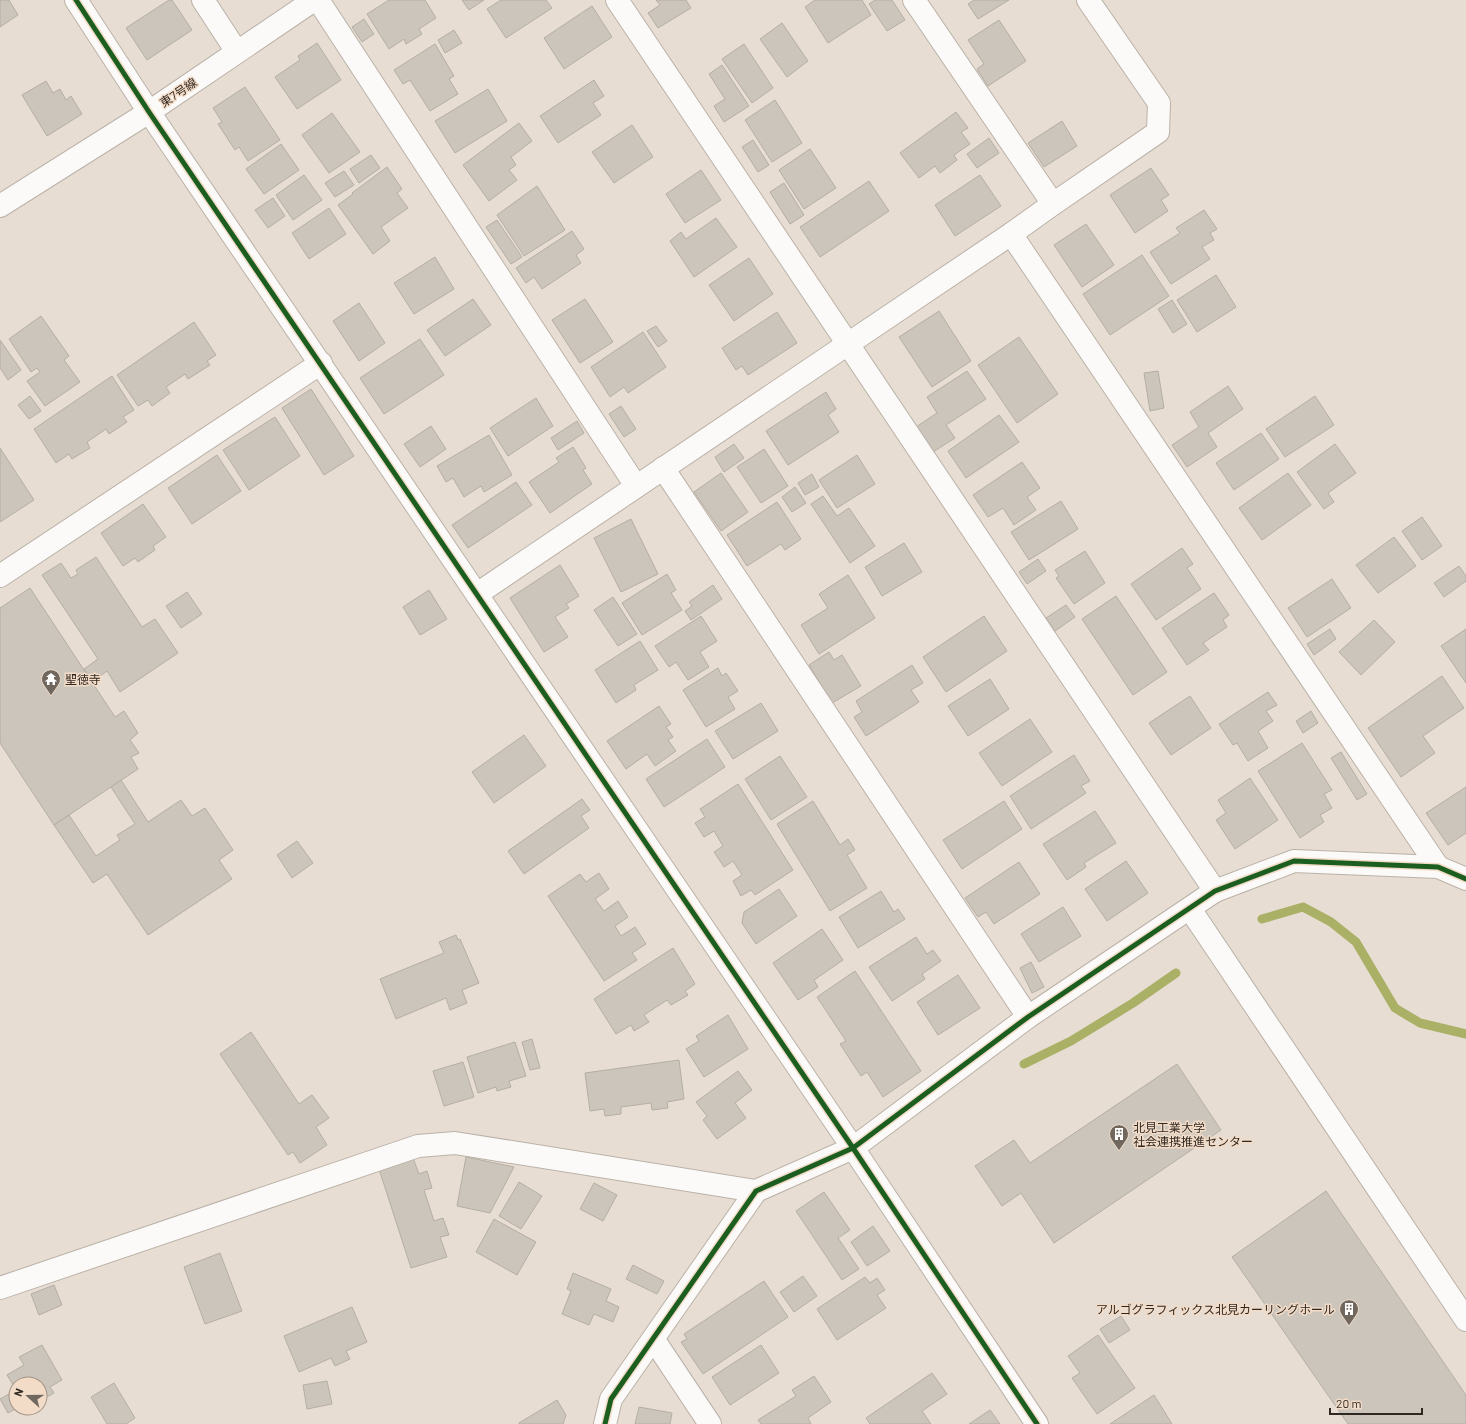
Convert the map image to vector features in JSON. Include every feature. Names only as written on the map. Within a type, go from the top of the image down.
[{"type":"street","points":[[76,0],[150,112],[853,1148],[1037,1424]]},
{"type":"street","points":[[203,0],[237,52]]},
{"type":"street","name":"東7号線","points":[[0,206],[150,112],[314,0]]},
{"type":"street","points":[[318,0],[636,486]]},
{"type":"street","points":[[617,0],[1215,892]]},
{"type":"street","points":[[914,0],[1053,204]]},
{"type":"street","points":[[477,594],[1011,234],[1158,132],[1159,103],[1088,0]]},
{"type":"street","points":[[1011,234],[1438,867]]},
{"type":"street","points":[[0,576],[321,363]]},
{"type":"street","points":[[663,468],[1028,1017]]},
{"type":"street","points":[[605,1424],[611,1400],[756,1191],[853,1148],[1028,1017],[1215,892],[1294,861],[1438,867],[1466,879]]},
{"type":"street","points":[[1190,909],[1466,1320]]},
{"type":"street","points":[[0,1288],[418,1146],[455,1143],[756,1191]]},
{"type":"street","points":[[654,1340],[710,1424]]},
{"type":"building","points":[[0,0],[9,0],[18,15],[0,27]]},
{"type":"building","points":[[169,0],[172,0],[192,30],[147,60],[126,28]]},
{"type":"building","points":[[389,0],[425,0],[436,18],[419,29],[422,34],[406,44],[404,39],[389,49],[367,14]]},
{"type":"building","points":[[462,0],[484,0],[469,10]]},
{"type":"building","points":[[501,0],[546,0],[552,8],[506,38],[487,9]]},
{"type":"building","points":[[656,0],[686,0],[691,8],[658,28],[648,13],[660,5]]},
{"type":"building","points":[[815,0],[862,0],[871,15],[828,43],[805,7]]},
{"type":"building","points":[[875,0],[892,0],[905,20],[887,31],[869,4]]},
{"type":"building","points":[[974,0],[1009,0],[978,19],[968,4]]},
{"type":"building","points":[[592,6],[612,37],[564,69],[544,38]]},
{"type":"building","points":[[364,19],[374,34],[362,42],[352,27]]},
{"type":"building","points":[[999,20],[1026,61],[988,86],[977,69],[984,64],[968,40]]},
{"type":"building","points":[[782,23],[808,61],[787,77],[760,39]]},
{"type":"building","points":[[454,30],[462,43],[445,53],[438,40]]},
{"type":"building","points":[[317,43],[341,80],[297,109],[275,77],[300,60],[298,56]]},
{"type":"building","points":[[435,44],[454,76],[449,79],[458,94],[430,111],[410,80],[403,84],[394,70]]},
{"type":"building","points":[[744,44],[773,88],[752,103],[722,59]]},
{"type":"building","points":[[722,65],[749,106],[724,122],[714,106],[725,99],[709,74]]},
{"type":"building","points":[[594,80],[604,96],[593,103],[601,115],[558,143],[540,116]]},
{"type":"building","points":[[46,81],[53,93],[60,89],[66,100],[71,96],[82,114],[47,136],[22,95]]},
{"type":"building","points":[[245,87],[280,140],[248,161],[239,147],[235,150],[218,124],[222,122],[213,108]]},
{"type":"building","points":[[488,89],[507,121],[455,153],[435,121]]},
{"type":"building","points":[[775,100],[802,143],[772,162],[745,120]]},
{"type":"building","points":[[956,112],[968,128],[961,132],[970,144],[954,155],[957,160],[940,173],[935,166],[919,178],[900,153]]},
{"type":"building","points":[[332,113],[360,152],[329,173],[302,135]]},
{"type":"building","points":[[1062,121],[1077,146],[1044,167],[1028,143]]},
{"type":"building","points":[[519,123],[532,141],[511,157],[516,165],[509,170],[517,180],[489,201],[463,165]]},
{"type":"building","points":[[632,125],[653,157],[614,183],[592,152]]},
{"type":"building","points":[[989,138],[999,153],[977,168],[967,154]]},
{"type":"building","points":[[753,140],[769,165],[758,172],[742,147]]},
{"type":"building","points":[[281,144],[299,170],[264,194],[246,169]]},
{"type":"building","points":[[810,149],[836,188],[804,209],[779,170]]},
{"type":"building","points":[[371,155],[380,168],[359,183],[350,169]]},
{"type":"building","points":[[387,167],[402,189],[397,193],[408,208],[381,227],[390,241],[373,254],[338,205]]},
{"type":"building","points":[[1151,168],[1169,195],[1161,200],[1168,211],[1135,233],[1110,195]]},
{"type":"building","points":[[701,170],[721,200],[685,223],[666,194]]},
{"type":"building","points":[[344,171],[354,185],[335,197],[325,183]]},
{"type":"building","points":[[304,175],[322,200],[293,220],[276,195]]},
{"type":"building","points":[[980,175],[1001,206],[955,236],[935,205]]},
{"type":"building","points":[[869,181],[889,211],[820,257],[800,227]]},
{"type":"building","points":[[784,183],[804,215],[790,224],[770,192]]},
{"type":"building","points":[[537,186],[565,230],[524,256],[497,215]]},
{"type":"building","points":[[273,198],[285,216],[268,228],[255,210]]},
{"type":"building","points":[[329,208],[346,234],[309,259],[292,233]]},
{"type":"building","points":[[1204,210],[1217,229],[1210,233],[1214,240],[1202,247],[1210,259],[1171,284],[1150,252],[1180,233],[1176,228]]},
{"type":"building","points":[[716,218],[737,247],[694,277],[670,241],[681,232],[686,239]]},
{"type":"building","points":[[497,220],[522,257],[511,264],[486,227]]},
{"type":"building","points":[[1086,224],[1114,265],[1082,287],[1054,245]]},
{"type":"building","points":[[572,231],[584,249],[576,255],[581,263],[542,289],[534,277],[526,283],[516,268]]},
{"type":"building","points":[[1142,255],[1169,296],[1110,335],[1083,294]]},
{"type":"building","points":[[435,257],[454,289],[414,314],[394,283]]},
{"type":"building","points":[[749,258],[773,294],[734,321],[709,285]]},
{"type":"building","points":[[1216,275],[1236,307],[1197,332],[1177,300]]},
{"type":"building","points":[[473,299],[491,325],[445,356],[427,330]]},
{"type":"building","points":[[585,299],[613,342],[580,363],[552,320]]},
{"type":"building","points":[[1172,300],[1187,324],[1173,333],[1158,309]]},
{"type":"building","points":[[359,303],[385,343],[359,361],[333,321]]},
{"type":"building","points":[[939,311],[971,361],[932,387],[899,337]]},
{"type":"building","points":[[777,312],[797,343],[748,375],[742,366],[736,370],[722,348]]},
{"type":"building","points":[[41,316],[69,356],[64,360],[80,382],[45,406],[27,381],[40,372],[37,368],[31,372],[9,339]]},
{"type":"building","points":[[194,322],[216,355],[207,361],[210,365],[188,379],[185,374],[166,387],[170,393],[152,406],[148,400],[138,406],[117,375]]},
{"type":"building","points":[[656,326],[667,341],[658,347],[647,331]]},
{"type":"building","points":[[643,332],[666,367],[628,393],[624,387],[610,397],[591,367]]},
{"type":"building","points":[[1019,337],[1058,394],[1017,423],[978,365]]},
{"type":"building","points":[[420,339],[444,375],[384,414],[360,378]]},
{"type":"building","points":[[0,340],[21,370],[8,380],[0,368]]},
{"type":"building","points":[[967,371],[986,399],[946,425],[955,438],[933,452],[916,427],[937,413],[927,397]]},
{"type":"building","points":[[1158,371],[1164,408],[1150,411],[1144,373]]},
{"type":"building","points":[[112,376],[134,410],[123,417],[127,422],[109,434],[106,429],[87,442],[90,448],[72,459],[69,454],[56,463],[34,429]]},
{"type":"building","points":[[1228,386],[1243,409],[1208,433],[1217,447],[1187,467],[1172,445],[1199,427],[1190,412]]},
{"type":"building","points":[[311,389],[354,456],[324,475],[282,408]]},
{"type":"building","points":[[826,392],[836,409],[828,415],[839,432],[788,465],[766,431]]},
{"type":"building","points":[[30,396],[41,411],[29,419],[18,405]]},
{"type":"building","points":[[1315,396],[1334,425],[1285,457],[1266,429]]},
{"type":"building","points":[[536,398],[553,426],[508,456],[490,428]]},
{"type":"building","points":[[621,406],[636,429],[624,437],[609,414]]},
{"type":"building","points":[[999,415],[1019,442],[966,478],[948,451]]},
{"type":"building","points":[[275,417],[300,456],[249,490],[223,450]]},
{"type":"building","points":[[577,421],[584,433],[558,450],[551,438]]},
{"type":"building","points":[[431,426],[446,449],[420,467],[404,444]]},
{"type":"building","points":[[1261,433],[1279,459],[1234,490],[1216,463]]},
{"type":"building","points":[[489,435],[512,475],[484,492],[481,486],[464,497],[453,478],[446,482],[437,466]]},
{"type":"building","points":[[734,444],[744,458],[724,472],[715,457]]},
{"type":"building","points":[[1335,444],[1356,473],[1328,493],[1334,502],[1324,509],[1297,472]]},
{"type":"building","points":[[573,447],[586,468],[583,470],[592,484],[550,513],[529,482],[559,462],[556,458]]},
{"type":"building","points":[[0,448],[34,500],[0,522]]},
{"type":"building","points":[[764,449],[788,486],[761,503],[737,467]]},
{"type":"building","points":[[217,455],[241,491],[192,524],[168,488]]},
{"type":"building","points":[[857,455],[875,484],[837,508],[819,480]]},
{"type":"building","points":[[1022,462],[1040,488],[1027,497],[1036,510],[1014,525],[1003,508],[988,517],[973,495]]},
{"type":"building","points":[[721,473],[748,512],[721,531],[694,492]]},
{"type":"building","points":[[1288,473],[1311,505],[1262,540],[1239,508]]},
{"type":"building","points":[[812,474],[819,487],[805,495],[798,483]]},
{"type":"building","points":[[516,482],[532,505],[468,548],[452,525]]},
{"type":"building","points":[[795,487],[806,503],[792,512],[782,497]]},
{"type":"building","points":[[823,496],[837,516],[849,508],[875,546],[850,563],[811,504]]},
{"type":"building","points":[[1061,501],[1078,529],[1029,560],[1011,532]]},
{"type":"building","points":[[777,502],[801,539],[785,550],[781,544],[747,566],[727,535]]},
{"type":"building","points":[[143,504],[166,537],[153,546],[155,550],[138,562],[135,558],[123,566],[101,533]]},
{"type":"building","points":[[1422,517],[1442,546],[1422,560],[1402,531]]},
{"type":"building","points":[[631,519],[658,574],[621,592],[594,538]]},
{"type":"building","points":[[1394,537],[1416,566],[1378,593],[1356,565]]},
{"type":"building","points":[[904,543],[922,572],[882,596],[865,567]]},
{"type":"building","points":[[1182,548],[1193,564],[1187,568],[1201,589],[1156,620],[1131,584]]},
{"type":"building","points":[[1085,551],[1105,583],[1074,604],[1056,578],[1059,576],[1055,570]]},
{"type":"building","points":[[96,557],[142,627],[155,619],[178,653],[120,692],[107,671],[92,682],[84,669],[98,659],[42,575],[61,563],[71,578],[78,574],[76,570]]},
{"type":"building","points":[[1038,559],[1046,571],[1027,584],[1019,572]]},
{"type":"building","points":[[560,565],[579,596],[566,604],[569,608],[555,617],[568,637],[544,652],[510,598]]},
{"type":"building","points":[[1459,566],[1466,576],[1466,581],[1444,597],[1434,583]]},
{"type":"building","points":[[667,574],[676,590],[671,593],[682,610],[642,635],[622,603]]},
{"type":"building","points":[[848,575],[875,618],[819,654],[801,625],[828,608],[819,594]]},
{"type":"building","points":[[1332,579],[1351,608],[1307,637],[1288,608]]},
{"type":"building","points":[[713,585],[722,599],[691,620],[685,611],[692,606],[689,602]]},
{"type":"building","name":"聖徳寺","points":[[30,588],[115,717],[124,711],[138,733],[130,740],[139,753],[131,757],[138,769],[54,825],[0,743],[0,608]]},
{"type":"building","points":[[429,590],[447,619],[420,635],[403,607]]},
{"type":"building","points":[[187,592],[202,614],[181,628],[166,606]]},
{"type":"building","points":[[1214,593],[1229,615],[1223,620],[1227,627],[1203,643],[1209,650],[1187,665],[1162,628]]},
{"type":"building","points":[[1116,596],[1167,672],[1133,695],[1082,619]]},
{"type":"building","points":[[613,597],[637,634],[618,646],[594,610]]},
{"type":"building","points":[[1066,605],[1075,617],[1055,631],[1046,618]]},
{"type":"building","points":[[701,616],[717,641],[700,652],[709,667],[688,680],[676,662],[669,667],[655,646]]},
{"type":"building","points":[[984,616],[1007,651],[946,692],[923,657]]},
{"type":"building","points":[[1374,620],[1395,642],[1361,675],[1339,652]]},
{"type":"building","points":[[1330,629],[1336,639],[1314,655],[1307,644]]},
{"type":"building","points":[[1466,629],[1466,683],[1441,646]]},
{"type":"building","points":[[640,641],[658,670],[634,685],[636,690],[616,703],[595,670]]},
{"type":"building","points":[[829,652],[834,660],[842,655],[861,686],[832,703],[809,665]]},
{"type":"building","points":[[912,665],[923,683],[911,690],[919,702],[866,736],[854,717],[862,712],[856,701]]},
{"type":"building","points":[[718,668],[722,676],[726,673],[738,691],[728,697],[735,709],[706,727],[683,690]]},
{"type":"building","points":[[1442,676],[1464,708],[1423,736],[1435,753],[1401,777],[1368,728]]},
{"type":"building","points":[[990,679],[1009,709],[968,736],[948,706]]},
{"type":"building","points":[[1268,692],[1277,705],[1266,711],[1273,721],[1258,731],[1268,748],[1248,761],[1237,743],[1233,745],[1219,724]]},
{"type":"building","points":[[1190,696],[1211,728],[1171,755],[1149,723]]},
{"type":"building","points":[[761,703],[778,731],[733,759],[715,731]]},
{"type":"building","points":[[659,706],[671,724],[666,727],[673,737],[668,740],[676,751],[655,766],[647,754],[626,769],[607,741]]},
{"type":"building","points":[[1311,711],[1318,723],[1303,733],[1296,721]]},
{"type":"building","points":[[1030,719],[1052,752],[1002,786],[979,753]]},
{"type":"building","points":[[524,735],[546,766],[494,803],[472,772]]},
{"type":"building","points":[[707,739],[725,767],[664,807],[646,779]]},
{"type":"building","points":[[1302,743],[1332,790],[1324,794],[1332,808],[1320,815],[1324,822],[1300,838],[1258,771]]},
{"type":"building","points":[[1341,752],[1367,794],[1357,800],[1331,758]]},
{"type":"building","points":[[1074,755],[1090,781],[1081,786],[1086,793],[1031,829],[1010,796]]},
{"type":"building","points":[[780,756],[807,797],[771,820],[745,779]]},
{"type":"building","points":[[1250,778],[1278,820],[1235,849],[1216,820],[1226,813],[1218,800]]},
{"type":"building","points":[[121,780],[148,822],[181,800],[192,816],[205,808],[233,850],[219,860],[232,879],[148,935],[107,874],[93,883],[54,825],[69,815],[96,856],[120,840],[117,835],[135,824],[111,787]]},
{"type":"building","points":[[738,784],[793,870],[755,895],[751,890],[741,896],[733,881],[742,875],[733,861],[724,867],[714,852],[723,846],[714,831],[704,837],[695,823],[705,817],[700,809]]},
{"type":"building","points":[[1466,787],[1466,833],[1448,845],[1426,813]]},
{"type":"building","points":[[582,799],[590,810],[581,816],[589,828],[524,874],[508,851]]},
{"type":"building","points":[[813,801],[840,845],[848,839],[855,850],[847,855],[867,888],[830,911],[777,824]]},
{"type":"building","points":[[1004,801],[1022,829],[962,869],[943,840]]},
{"type":"building","points":[[1095,811],[1116,843],[1084,863],[1086,867],[1067,880],[1043,844]]},
{"type":"building","points":[[297,841],[313,863],[292,878],[277,855]]},
{"type":"building","points":[[1126,861],[1148,893],[1107,921],[1085,889]]},
{"type":"building","points":[[1019,862],[1040,894],[994,924],[986,912],[978,917],[965,898]]},
{"type":"building","points":[[599,873],[609,889],[595,899],[604,911],[618,901],[628,917],[615,926],[621,936],[635,927],[646,944],[632,953],[637,960],[604,981],[548,896],[580,874],[586,882]]},
{"type":"building","points":[[779,889],[797,916],[756,944],[742,923],[744,912]]},
{"type":"building","points":[[881,891],[894,912],[898,909],[905,919],[858,948],[839,917]]},
{"type":"building","points":[[1063,907],[1081,936],[1039,962],[1021,934]]},
{"type":"building","points":[[822,929],[843,960],[814,980],[818,987],[798,1000],[773,963]]},
{"type":"building","points":[[456,935],[458,940],[460,939],[479,983],[462,990],[467,1003],[450,1010],[446,998],[396,1019],[380,979],[444,953],[439,942]]},
{"type":"building","points":[[916,937],[927,954],[933,950],[941,961],[922,974],[925,979],[892,1001],[869,967]]},
{"type":"building","points":[[673,948],[695,984],[685,991],[688,995],[671,1005],[667,1000],[644,1015],[649,1022],[634,1031],[631,1025],[616,1034],[594,999]]},
{"type":"building","points":[[1031,962],[1044,987],[1032,993],[1020,968]]},
{"type":"building","points":[[855,971],[921,1071],[883,1097],[867,1072],[861,1076],[840,1044],[846,1041],[817,997]]},
{"type":"building","points":[[958,975],[980,1008],[938,1035],[917,1002]]},
{"type":"building","points":[[728,1015],[748,1049],[704,1077],[686,1049],[699,1041],[696,1036]]},
{"type":"building","points":[[251,1032],[299,1104],[312,1095],[329,1118],[316,1127],[327,1145],[300,1163],[293,1152],[288,1155],[220,1054]]},
{"type":"building","points":[[532,1039],[540,1068],[530,1070],[522,1042]]},
{"type":"building","points":[[515,1042],[526,1076],[509,1081],[511,1087],[497,1091],[496,1087],[478,1093],[467,1057]]},
{"type":"building","points":[[679,1060],[684,1099],[667,1102],[668,1108],[652,1110],[651,1103],[621,1107],[621,1114],[605,1116],[604,1109],[590,1111],[585,1073]]},
{"type":"building","points":[[463,1062],[474,1097],[444,1106],[433,1071]]},
{"type":"building","name":"北見工業大学 社会連携推進センター","points":[[1177,1064],[1221,1130],[1054,1243],[1021,1193],[1002,1206],[975,1166],[1014,1140],[1030,1163]]},
{"type":"building","points":[[738,1071],[752,1090],[735,1103],[746,1118],[717,1139],[703,1120],[707,1116],[696,1102]]},
{"type":"building","points":[[466,1157],[514,1167],[490,1213],[457,1206]]},
{"type":"building","points":[[413,1158],[419,1174],[427,1171],[432,1188],[424,1190],[434,1221],[443,1218],[449,1235],[440,1237],[447,1257],[411,1268],[379,1169]]},
{"type":"building","points":[[519,1182],[542,1196],[521,1229],[499,1216]]},
{"type":"building","points":[[594,1183],[617,1195],[603,1221],[580,1209]]},
{"type":"building","name":"アルゴグラフィックス北見カーリングホール","points":[[1326,1191],[1466,1395],[1466,1424],[1348,1424],[1232,1257]]},
{"type":"building","points":[[824,1192],[850,1230],[838,1238],[859,1269],[842,1280],[796,1211]]},
{"type":"building","points":[[494,1219],[536,1242],[517,1275],[476,1252]]},
{"type":"building","points":[[873,1226],[890,1251],[867,1266],[851,1242]]},
{"type":"building","points":[[220,1253],[242,1311],[205,1324],[184,1267]]},
{"type":"building","points":[[633,1265],[664,1281],[657,1294],[626,1279]]},
{"type":"building","points":[[573,1273],[611,1289],[606,1301],[619,1307],[613,1322],[594,1314],[589,1325],[562,1314],[571,1291],[567,1289]]},
{"type":"building","points":[[803,1276],[817,1296],[794,1312],[780,1292]]},
{"type":"building","points":[[865,1277],[870,1283],[877,1278],[885,1290],[877,1295],[886,1308],[837,1340],[817,1309]]},
{"type":"building","points":[[764,1281],[788,1317],[703,1374],[681,1342],[687,1339],[684,1334]]},
{"type":"building","points":[[54,1285],[62,1305],[39,1315],[31,1294]]},
{"type":"building","points":[[352,1307],[367,1342],[346,1351],[350,1359],[335,1366],[331,1358],[299,1372],[284,1336]]},
{"type":"building","points":[[1121,1316],[1130,1330],[1109,1343],[1100,1329]]},
{"type":"building","points":[[1098,1335],[1135,1388],[1097,1414],[1072,1378],[1080,1373],[1068,1356]]},
{"type":"building","points":[[42,1345],[62,1380],[50,1387],[54,1393],[48,1396],[48,1376],[8,1377],[7,1375],[24,1365],[19,1357]]},
{"type":"building","points":[[761,1345],[779,1373],[730,1405],[712,1377]]},
{"type":"building","points":[[932,1373],[947,1394],[922,1411],[931,1424],[870,1424],[866,1418]]},
{"type":"building","points":[[814,1376],[831,1402],[808,1418],[811,1424],[761,1424],[758,1420],[796,1396],[792,1390]]},
{"type":"building","points":[[327,1381],[332,1404],[307,1409],[303,1385]]},
{"type":"building","points":[[114,1383],[135,1418],[126,1424],[107,1424],[91,1397]]},
{"type":"building","points":[[8,1394],[8,1413],[0,1399]]},
{"type":"building","points":[[1154,1395],[1172,1424],[1110,1424]]},
{"type":"building","points":[[557,1400],[566,1415],[563,1424],[519,1424],[519,1423]]},
{"type":"building","points":[[639,1407],[672,1413],[670,1424],[635,1424]]},
{"type":"building","points":[[990,1410],[1000,1424],[969,1424]]},
{"type":"waterway","points":[[1262,919],[1303,907],[1331,922],[1356,942],[1395,1008],[1420,1023],[1466,1034]]},
{"type":"waterway","points":[[1024,1064],[1071,1041],[1133,1003],[1176,973]]},
{"type":"cycle path","points":[[76,0],[149,112],[853,1148],[1037,1424]]},
{"type":"cycle path","points":[[605,1424],[611,1399],[756,1191],[853,1148],[1028,1017],[1215,891],[1294,861],[1438,867],[1466,879]]},
{"type":"place","name":"聖徳寺","points":[[51,696]]},
{"type":"place","name":"北見工業大学 社会連携推進センター","points":[[1119,1151]]},
{"type":"place","name":"アルゴグラフィックス北見カーリングホール","points":[[1349,1326]]}]
